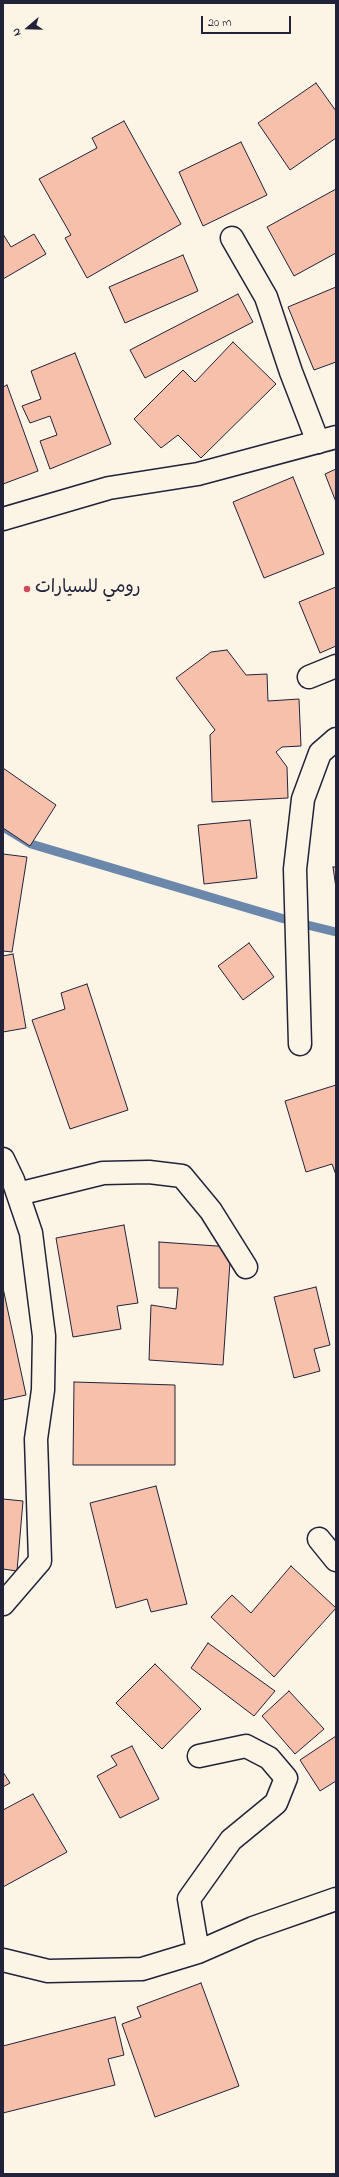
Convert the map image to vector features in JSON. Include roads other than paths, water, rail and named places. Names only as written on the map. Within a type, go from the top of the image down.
[{"type":"street","points":[[3,519],[109,488],[198,474],[327,439],[291,372],[266,297],[232,238]]},
{"type":"street","points":[[309,677],[336,666]]},
{"type":"street","points":[[300,1044],[295,869],[302,807],[303,799],[320,753],[336,739]]},
{"type":"street","points":[[3,1159],[18,1194],[31,1233],[44,1336],[43,1390],[36,1439],[40,1560],[3,1604]]},
{"type":"street","points":[[18,1194],[103,1173],[149,1172],[182,1176],[211,1211],[246,1267]]},
{"type":"street","points":[[319,1539],[336,1560]]},
{"type":"street","points":[[198,1952],[189,1899],[231,1840],[276,1803],[286,1778],[268,1758],[246,1746],[199,1756]]},
{"type":"street","points":[[3,1960],[48,1970],[142,1969],[198,1952],[253,1928],[336,1899]]},
{"type":"waterway","points":[[3,827],[31,844],[291,921],[336,932]]},
{"type":"place","name":"رومي للسيارات","points":[[27,589]]}]
